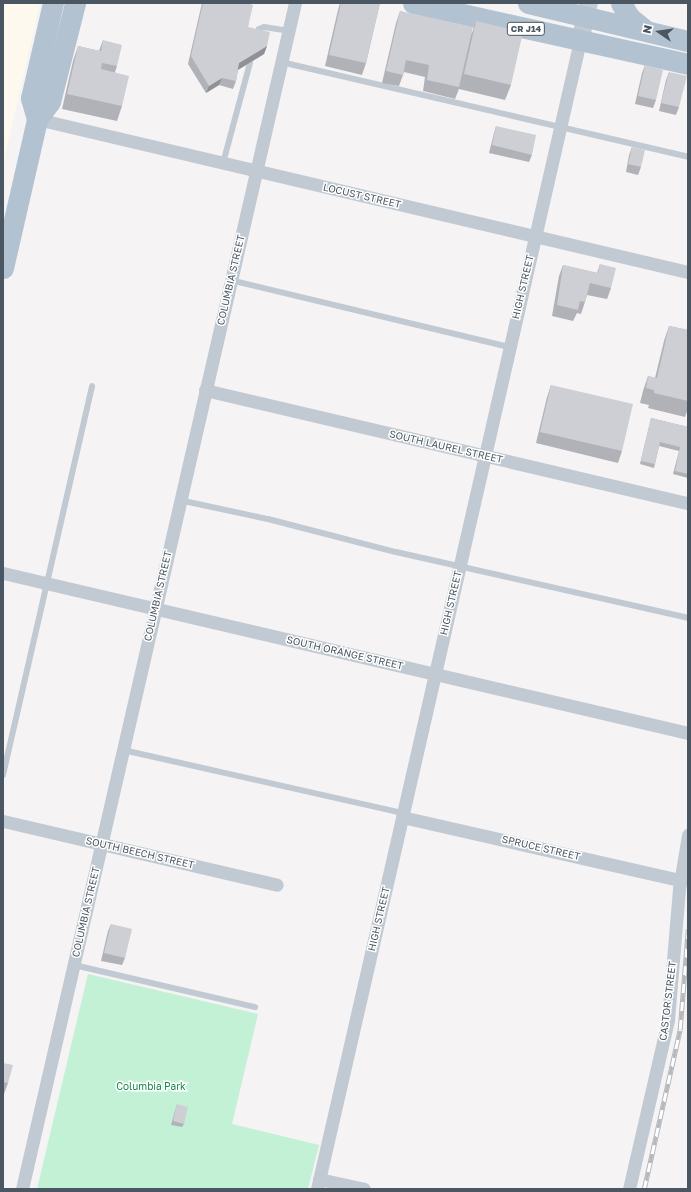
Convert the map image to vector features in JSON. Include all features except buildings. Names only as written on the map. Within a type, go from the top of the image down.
[{"type":"main road","points":[[37,119],[31,98],[53,3]]},
{"type":"main road","points":[[3,268],[6,244],[37,119],[50,102],[70,13],[75,3]]},
{"type":"main road","name":"CR J14","points":[[413,3],[688,64]]},
{"type":"main road","name":"CR J14","points":[[528,3],[588,10],[649,32],[688,41]]},
{"type":"main road","points":[[621,3],[633,21],[649,32]]},
{"type":"street","name":"COLUMBIA STREET","points":[[22,1189],[102,844],[179,500],[295,3]]},
{"type":"street","name":"HIGH STREET","points":[[318,1184],[509,347],[588,10]]},
{"type":"street","name":"LOCUST STREET","points":[[37,119],[688,272]]},
{"type":"street","name":"SOUTH LAUREL STREET","points":[[205,390],[688,504]]},
{"type":"street","name":"SOUTH ORANGE STREET","points":[[3,573],[688,733]]},
{"type":"street","name":"SPRUCE STREET","points":[[403,815],[682,886]]},
{"type":"street","name":"SOUTH BEECH STREET","points":[[3,821],[277,885]]},
{"type":"street","name":"CASTOR STREET","points":[[629,1189],[668,1020],[688,835]]},
{"type":"street","points":[[318,1184],[364,1189]]},
{"type":"lane","points":[[256,38],[259,29],[264,27],[289,31]]},
{"type":"lane","points":[[281,62],[688,157]]},
{"type":"lane","points":[[223,163],[250,63]]},
{"type":"lane","points":[[230,280],[509,347]]},
{"type":"lane","points":[[3,775],[92,386]]},
{"type":"lane","points":[[179,500],[268,519],[460,566],[688,618]]},
{"type":"lane","points":[[123,750],[403,815]]},
{"type":"lane","points":[[74,964],[255,1007]]},
{"type":"shaded area","points":[[3,3],[40,3],[3,165]]},
{"type":"green space","name":"Columbia Park","points":[[88,974],[258,1014],[232,1124],[319,1145],[308,1189],[37,1189]]},
{"type":"railway","points":[[644,1189],[680,1029],[688,929]]}]
